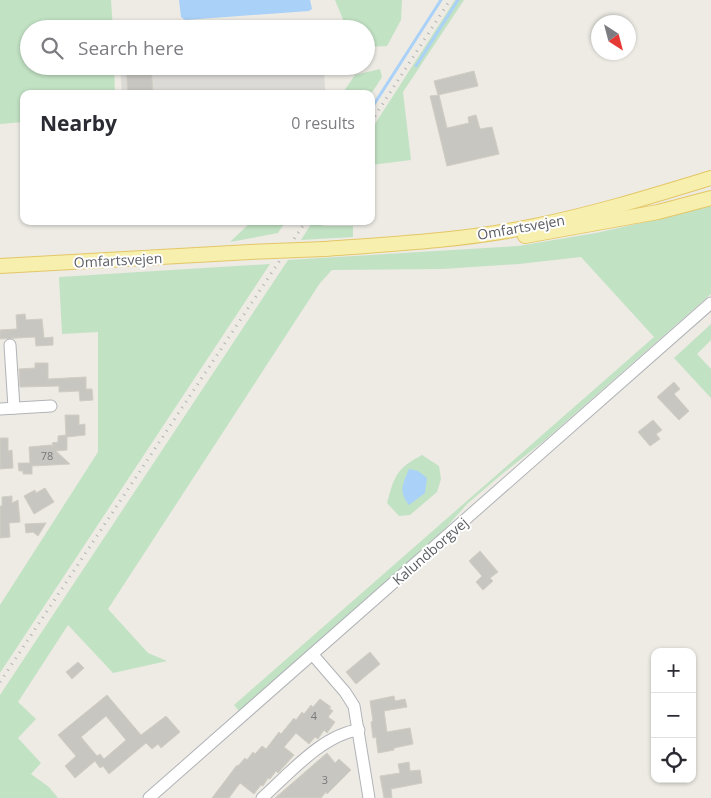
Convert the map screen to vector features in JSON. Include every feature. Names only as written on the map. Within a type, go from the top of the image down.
[{"type":"main road","name":"Omfartsvejen","points":[[325,249],[479,235],[533,226],[605,210],[711,178]]},
{"type":"main road","name":"Omfartsvejen","points":[[0,266],[250,252],[446,244],[530,236],[658,212],[711,198]]},
{"type":"street","name":"Kalundborgvej","points":[[149,798],[711,303]]},
{"type":"street","points":[[10,345],[14,408]]},
{"type":"street","points":[[0,409],[51,406]]},
{"type":"street","points":[[313,654],[350,700],[356,712],[369,798]]},
{"type":"street","points":[[262,798],[329,741],[345,732],[359,730]]},
{"type":"shaded area","points":[[121,75],[324,75],[325,90],[122,90]]},
{"type":"green space","points":[[0,0],[111,0],[112,20],[20,20],[20,75],[114,75],[115,90],[20,90],[20,122],[0,124]]},
{"type":"green space","points":[[335,0],[402,0],[401,20],[387,46],[375,47],[375,20],[343,20]]},
{"type":"green space","points":[[455,0],[464,0],[403,92],[411,160],[375,164],[375,124]]},
{"type":"green space","points":[[380,69],[382,77],[374,90],[345,90],[355,75],[375,75],[375,70]]},
{"type":"green space","points":[[711,205],[711,294],[544,441],[467,504],[443,531],[239,711],[234,705],[654,337],[581,257],[519,264],[442,269],[332,270],[320,283],[108,609],[148,653],[167,661],[113,673],[68,625],[18,702],[36,719],[18,738],[41,763],[31,774],[49,787],[58,798],[0,798],[0,695],[288,260],[518,246],[596,233]]},
{"type":"green space","points":[[248,225],[283,225],[278,233],[230,242]]},
{"type":"green space","points":[[310,225],[353,226],[353,237],[301,240]]},
{"type":"green space","points":[[270,264],[0,673],[0,605],[98,452],[98,332],[62,334],[59,277]]},
{"type":"green space","points":[[711,324],[711,340],[697,354],[711,369],[711,398],[674,358]]},
{"type":"green space","points":[[422,455],[439,466],[441,479],[437,492],[410,515],[399,516],[387,503],[392,486],[402,469]]},
{"type":"water","points":[[179,0],[310,0],[312,9],[309,11],[185,20],[181,17]]},
{"type":"water","points":[[409,469],[418,471],[427,478],[425,493],[409,505],[404,496],[403,483]]},
{"type":"building","points":[[474,71],[478,86],[438,95],[434,81]]},
{"type":"building","points":[[127,75],[152,75],[153,90],[128,90]]},
{"type":"building","points":[[439,95],[447,128],[469,123],[468,117],[476,115],[480,129],[492,127],[499,154],[447,166],[430,96]]},
{"type":"building","points":[[25,314],[26,320],[42,319],[44,338],[53,337],[53,345],[36,346],[35,337],[0,339],[0,330],[17,329],[16,315]]},
{"type":"building","points":[[35,363],[48,363],[48,379],[86,377],[86,389],[92,389],[93,400],[80,401],[79,391],[59,392],[59,386],[20,387],[19,369],[35,368]]},
{"type":"building","points":[[674,382],[680,389],[674,394],[689,411],[679,420],[657,397]]},
{"type":"building","points":[[65,415],[79,415],[79,425],[85,424],[85,435],[67,437],[67,450],[56,451],[70,464],[32,466],[32,474],[23,474],[23,471],[19,471],[18,463],[30,463],[29,447],[51,445],[53,447],[52,443],[58,442],[58,436],[66,435]]},
{"type":"building","points":[[653,420],[662,430],[656,434],[660,439],[650,446],[638,432]]},
{"type":"building","points":[[0,438],[8,438],[8,451],[12,450],[13,468],[0,469]]},
{"type":"building","points":[[45,488],[54,502],[34,514],[24,496],[35,490],[36,493]]},
{"type":"building","points":[[12,496],[12,503],[18,500],[20,522],[9,523],[10,537],[0,538],[0,506],[2,506],[2,497]]},
{"type":"building","points":[[46,523],[38,536],[33,532],[26,533],[25,524]]},
{"type":"building","points":[[480,551],[498,572],[490,578],[493,581],[483,590],[476,582],[482,576],[469,561]]},
{"type":"building","points":[[370,652],[380,664],[356,684],[346,672]]},
{"type":"building","points":[[78,662],[84,668],[72,679],[66,672]]},
{"type":"building","points":[[107,695],[141,735],[166,716],[180,732],[161,748],[158,744],[152,749],[146,743],[109,774],[103,766],[100,768],[95,761],[75,778],[65,766],[76,756],[58,735]],"holes":[[[106,716],[126,740],[104,759],[100,754],[97,756],[81,737]]]},
{"type":"building","points":[[394,696],[395,701],[405,699],[407,707],[384,711],[387,732],[410,728],[413,744],[378,753],[376,737],[373,738],[370,701]]},
{"type":"building","points":[[320,699],[331,707],[329,708],[333,711],[328,717],[335,722],[327,733],[324,730],[318,739],[315,737],[309,744],[296,733],[284,747],[294,755],[278,773],[276,771],[270,779],[268,778],[263,786],[261,785],[254,794],[240,783],[229,798],[212,798],[237,765],[245,758],[247,760],[253,752],[255,754],[262,746],[266,749],[279,732],[281,734],[294,718],[296,720],[302,712],[304,714],[311,705],[313,707]]},
{"type":"building","points":[[327,753],[335,763],[339,759],[351,770],[327,794],[326,792],[321,798],[275,798]]},
{"type":"building","points":[[409,762],[410,771],[420,770],[422,783],[391,789],[392,798],[384,798],[380,776],[400,773],[398,764]]},
{"type":"waterway","points":[[375,103],[441,0]]},
{"type":"waterway","points":[[416,66],[458,0]]},
{"type":"railway","points":[[375,116],[450,0]]},
{"type":"railway","points":[[0,682],[303,225]]}]
